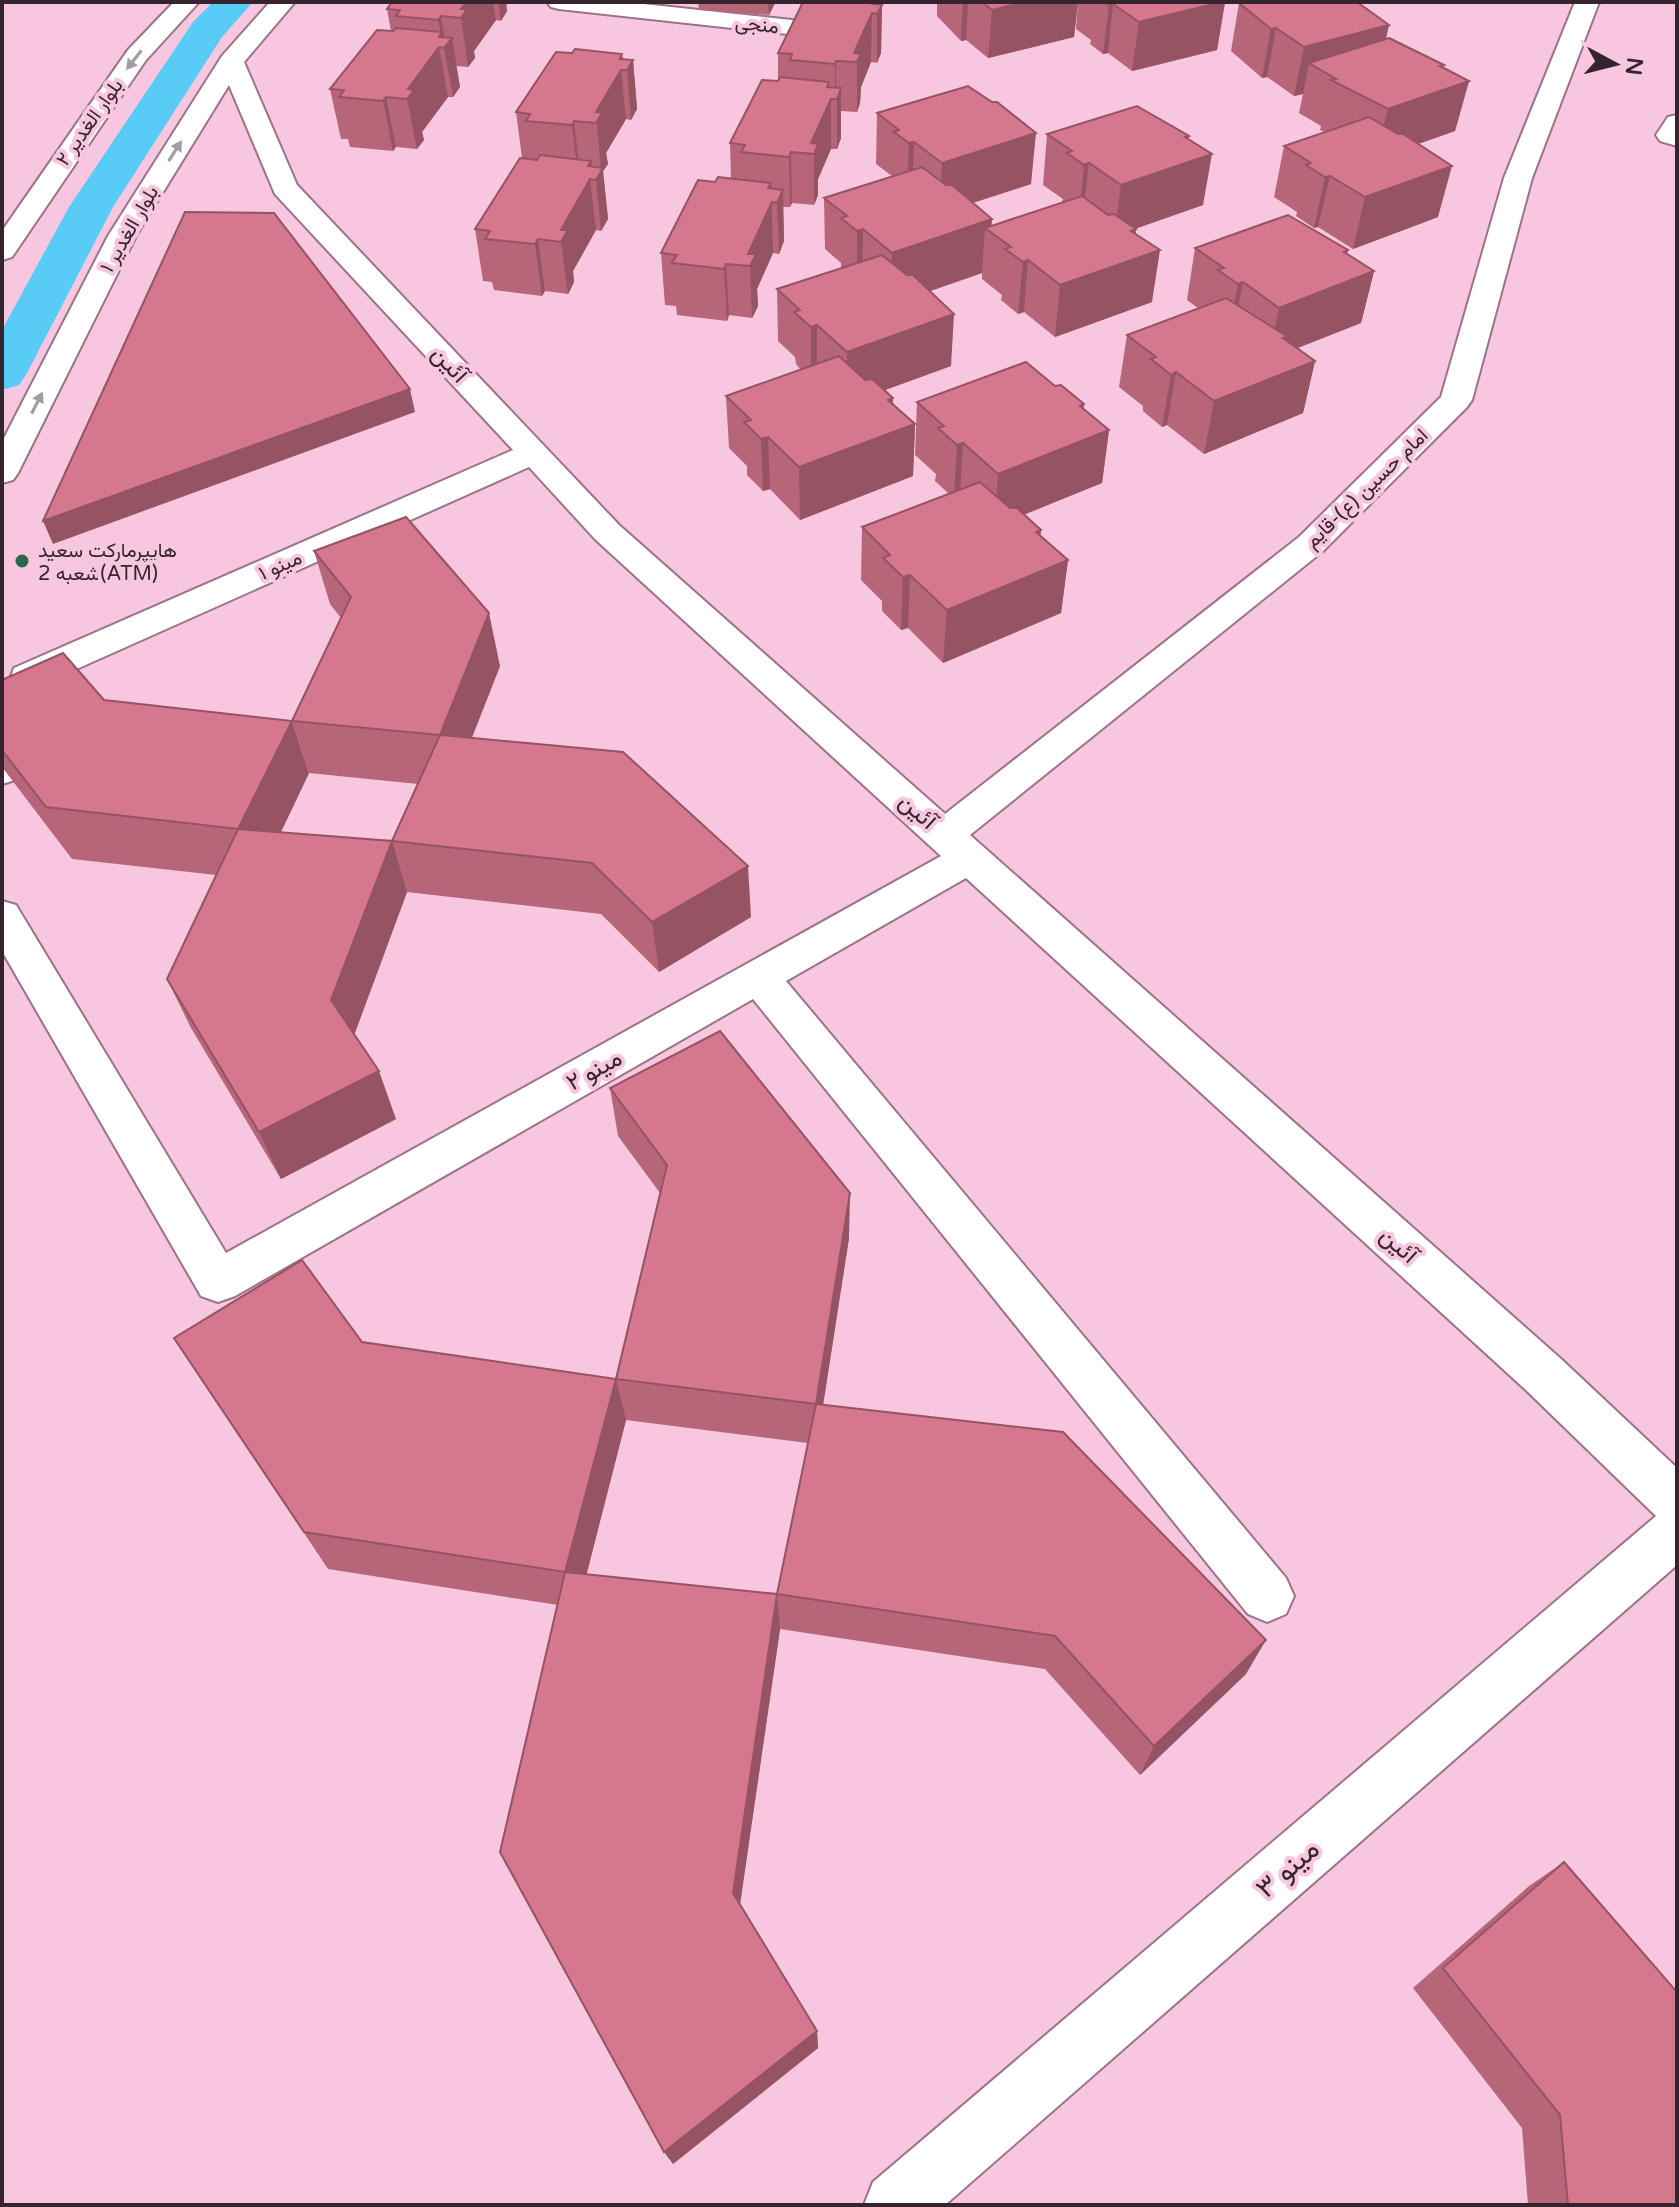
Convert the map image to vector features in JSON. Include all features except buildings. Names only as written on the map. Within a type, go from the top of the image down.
[{"type":"street","name":"بلوار الغدیر ۲","points":[[2,251],[137,55],[187,2]]},
{"type":"street","name":"بلوار الغدیر ۱","points":[[2,473],[122,236],[231,61],[283,2]]},
{"type":"street","name":"منجی","points":[[559,2],[815,30],[850,2]]},
{"type":"street","name":"امام حسین (ع)-قایم","points":[[957,847],[1311,544],[1456,400],[1518,178],[1587,2]]},
{"type":"street","name":"آئین","points":[[231,61],[285,188],[607,532],[1544,1375],[1677,1502]]},
{"type":"street","points":[[1677,123],[1669,135],[1677,138]]},
{"type":"street","name":"مینو ۱","points":[[2,771],[27,677],[534,453]]},
{"type":"street","name":"مینو ۲","points":[[2,916],[218,1281],[759,977],[957,847]]},
{"type":"street","points":[[759,977],[1267,1596]]},
{"type":"street","name":"مینو ۳","points":[[896,2205],[1677,1531]]},
{"type":"waterway","points":[[2,375],[91,207],[207,30],[234,2]]},
{"type":"place","name":"هایپرمارکت سعید شعبه 2(ATM)","points":[[22,561]]}]
